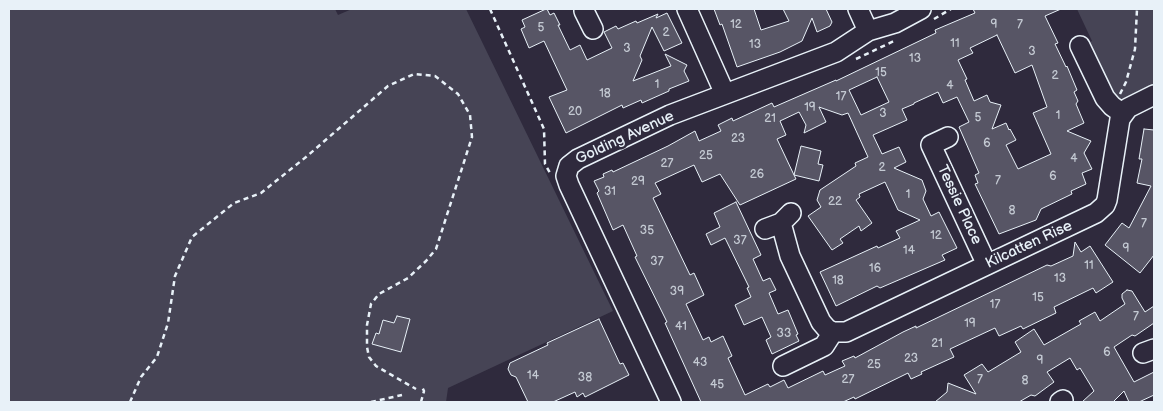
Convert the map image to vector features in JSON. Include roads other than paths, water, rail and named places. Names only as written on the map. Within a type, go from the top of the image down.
[{"type":"street","points":[[586,9],[593,29]]},
{"type":"street","points":[[687,9],[725,94]]},
{"type":"street","points":[[858,9],[868,31]]},
{"type":"street","name":"Golding Avenue","points":[[671,402],[569,185],[566,176],[569,166],[578,159],[618,139],[670,116],[725,94],[778,76],[836,52],[868,31],[925,15]]},
{"type":"street","points":[[1080,46],[1105,98],[1112,106],[1132,105],[1154,95]]},
{"type":"street","name":"Kilcatten Rise","points":[[833,332],[839,333],[852,329],[1090,216],[1105,205],[1109,194],[1120,106]]},
{"type":"street","name":"Tessie Place","points":[[932,144],[987,264]]},
{"type":"street","points":[[779,222],[790,256],[821,322],[833,332],[828,341],[819,349],[783,366]]}]
